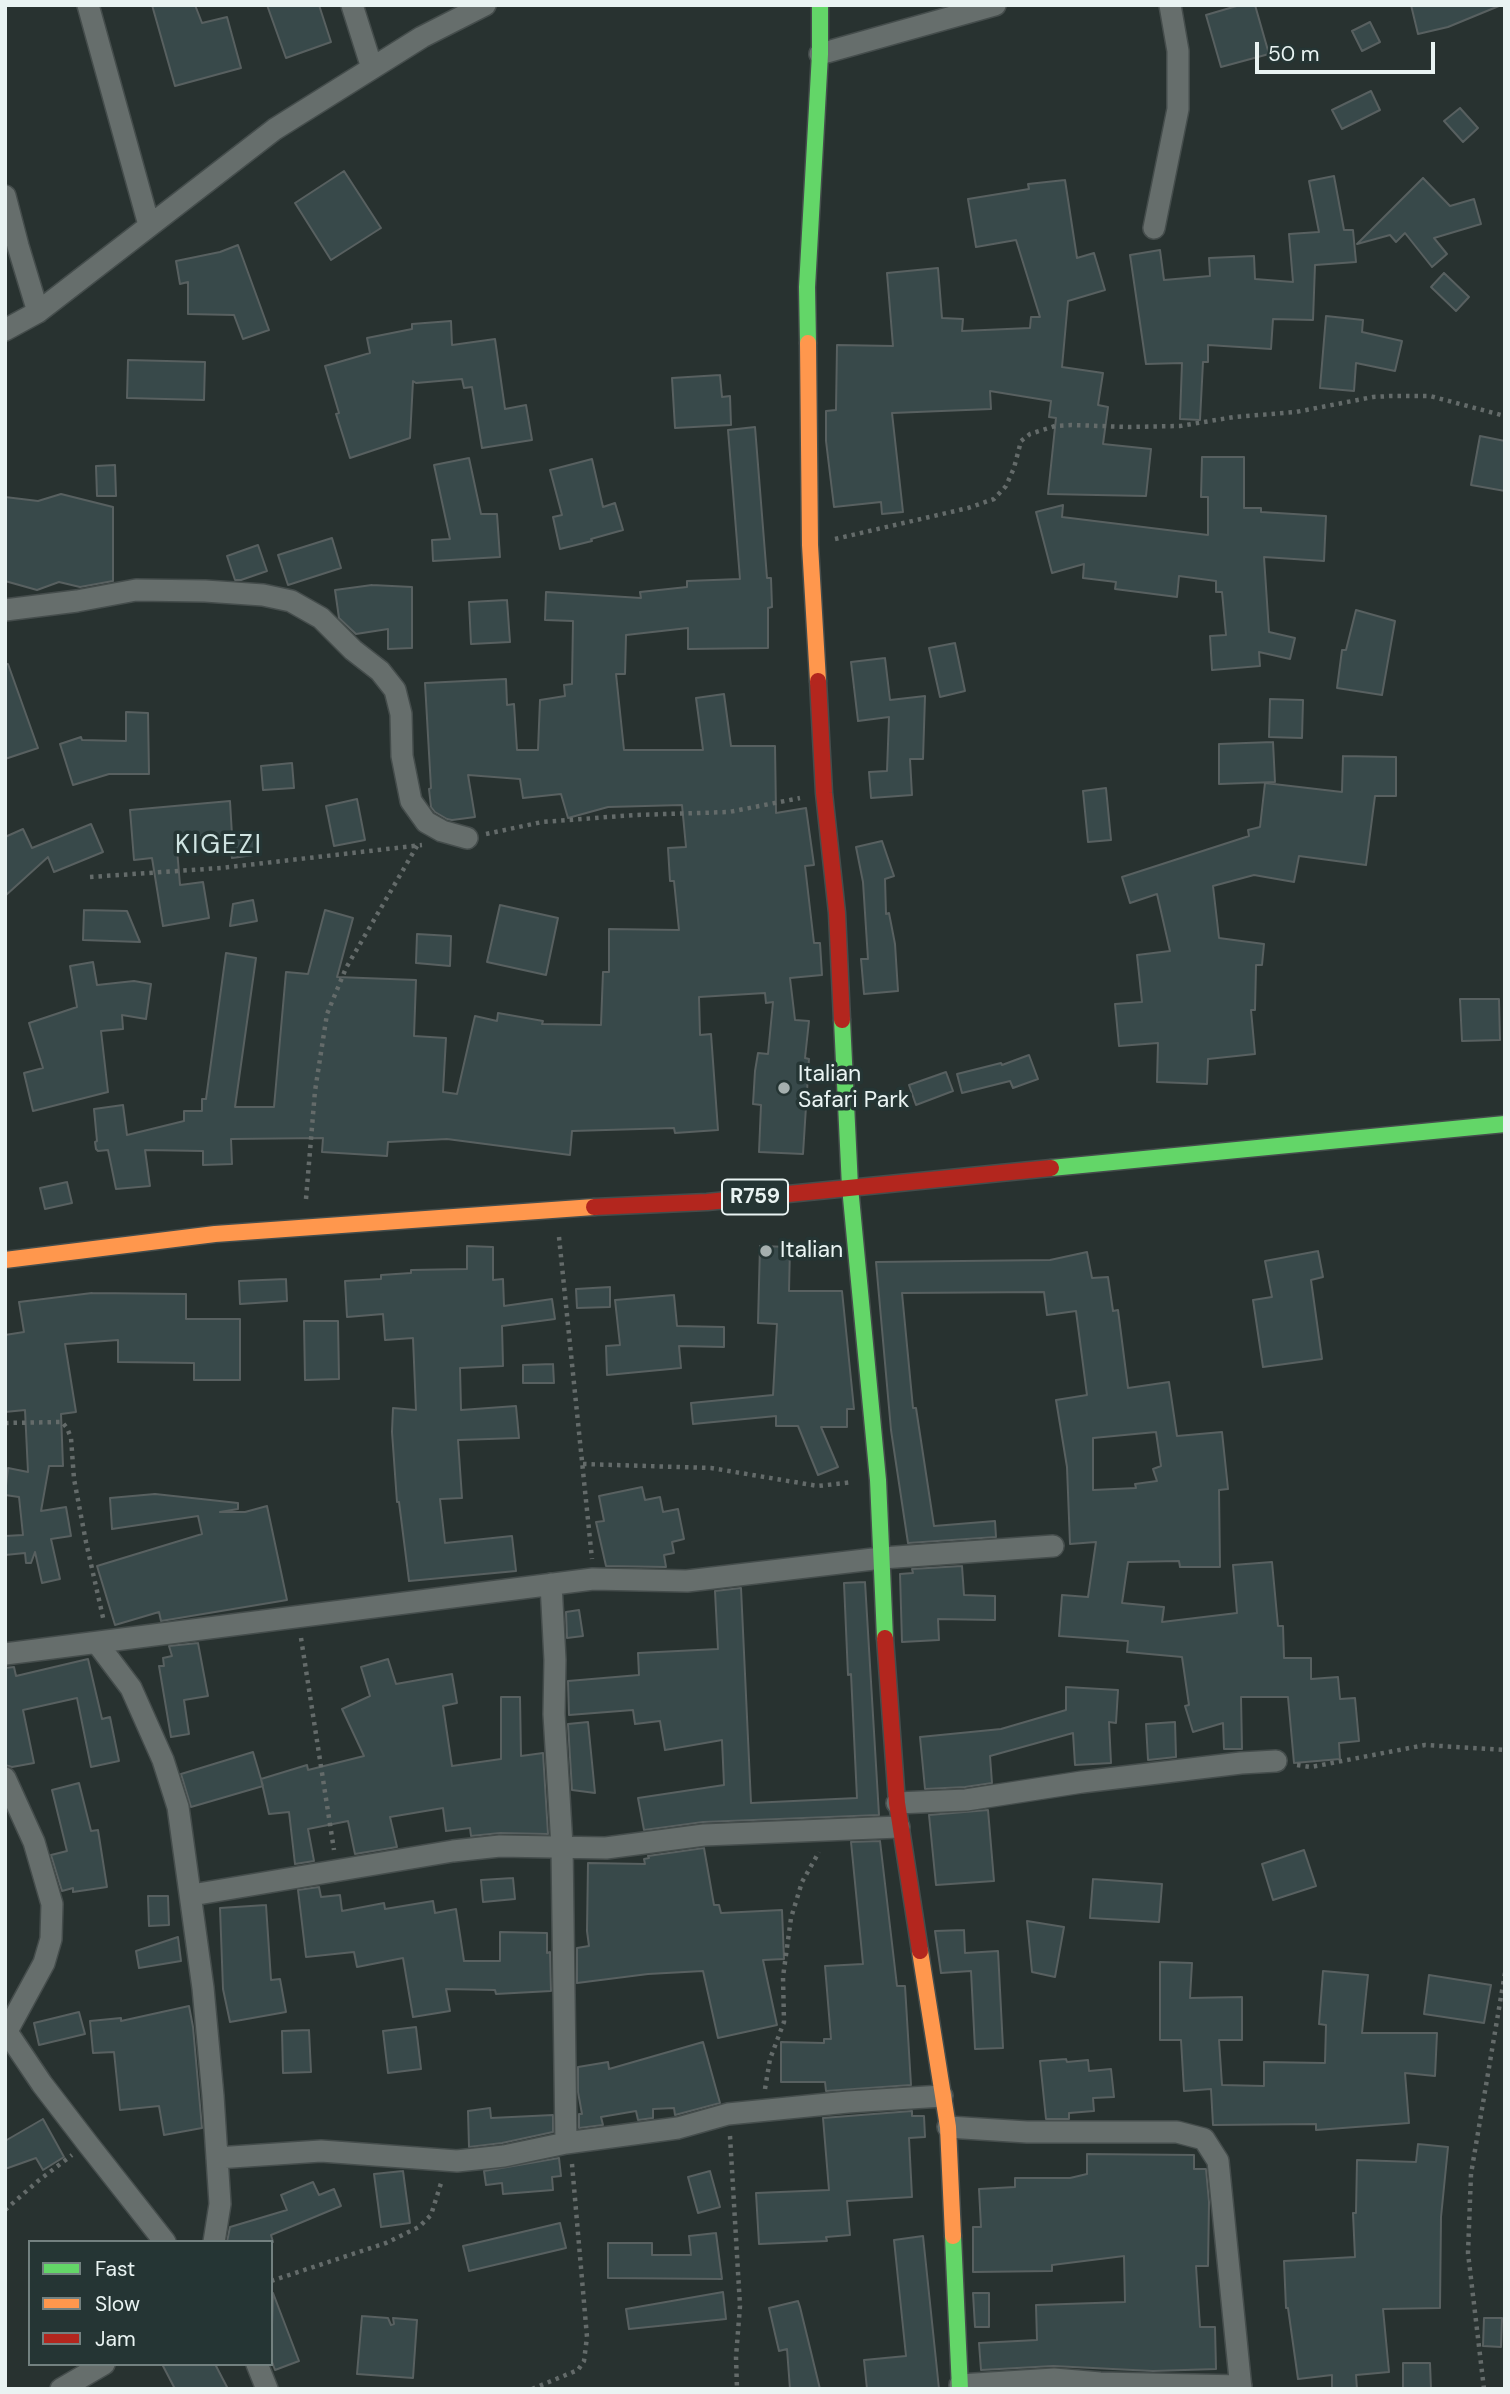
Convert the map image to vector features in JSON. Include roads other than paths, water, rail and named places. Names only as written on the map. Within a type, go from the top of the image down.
[{"type":"street","points":[[88,5],[149,225]]},
{"type":"street","points":[[352,5],[372,68]]},
{"type":"street","points":[[5,330],[38,312],[275,128],[422,37],[485,5]]},
{"type":"street","points":[[820,5],[821,54],[807,287],[810,545],[824,793],[837,913],[850,1187],[878,1480],[886,1668],[899,1827],[948,2127],[960,2387],[1054,2379],[1241,2387],[1218,2161],[1204,2139],[1177,2132],[1027,2132],[948,2127]]},
{"type":"street","points":[[821,54],[995,5]]},
{"type":"street","points":[[1154,228],[1178,109],[1178,51],[1170,5]]},
{"type":"street","points":[[5,196],[38,312]]},
{"type":"street","points":[[5,610],[136,590],[263,595],[291,601],[321,618],[353,650],[380,671],[395,690],[401,714],[402,756],[411,801],[426,822],[442,831],[467,838]]},
{"type":"street","name":"R759","points":[[5,1260],[215,1234],[556,1209],[707,1202],[1505,1124]]},
{"type":"street","points":[[5,1654],[593,1579],[687,1581],[882,1558],[1053,1546]]},
{"type":"street","points":[[551,1584],[555,1660],[554,1714],[562,1846],[568,2143]]},
{"type":"street","points":[[102,1642],[131,1688],[163,1760],[178,1807],[204,1989],[220,2204],[214,2240]]},
{"type":"street","points":[[897,1803],[966,1800],[1082,1782],[1276,1761]]},
{"type":"street","points":[[5,1778],[34,1842],[52,1904],[51,1939],[44,1963],[6,2030],[42,2084],[124,2193],[163,2240]]},
{"type":"street","points":[[192,1895],[453,1851],[500,1846],[606,1848],[704,1835],[899,1827]]},
{"type":"street","points":[[216,2158],[321,2151],[457,2161],[678,2128],[728,2115],[765,2110],[942,2096]]},
{"type":"street","points":[[61,2389],[101,2366]]},
{"type":"street","points":[[258,2366],[267,2389]]},
{"type":"place","name":"Italian Safari Park","points":[[784,1088]]},
{"type":"place","name":"Italian","points":[[766,1251]]},
{"type":"district","name":"KIGEZI","points":[[219,846]]}]
